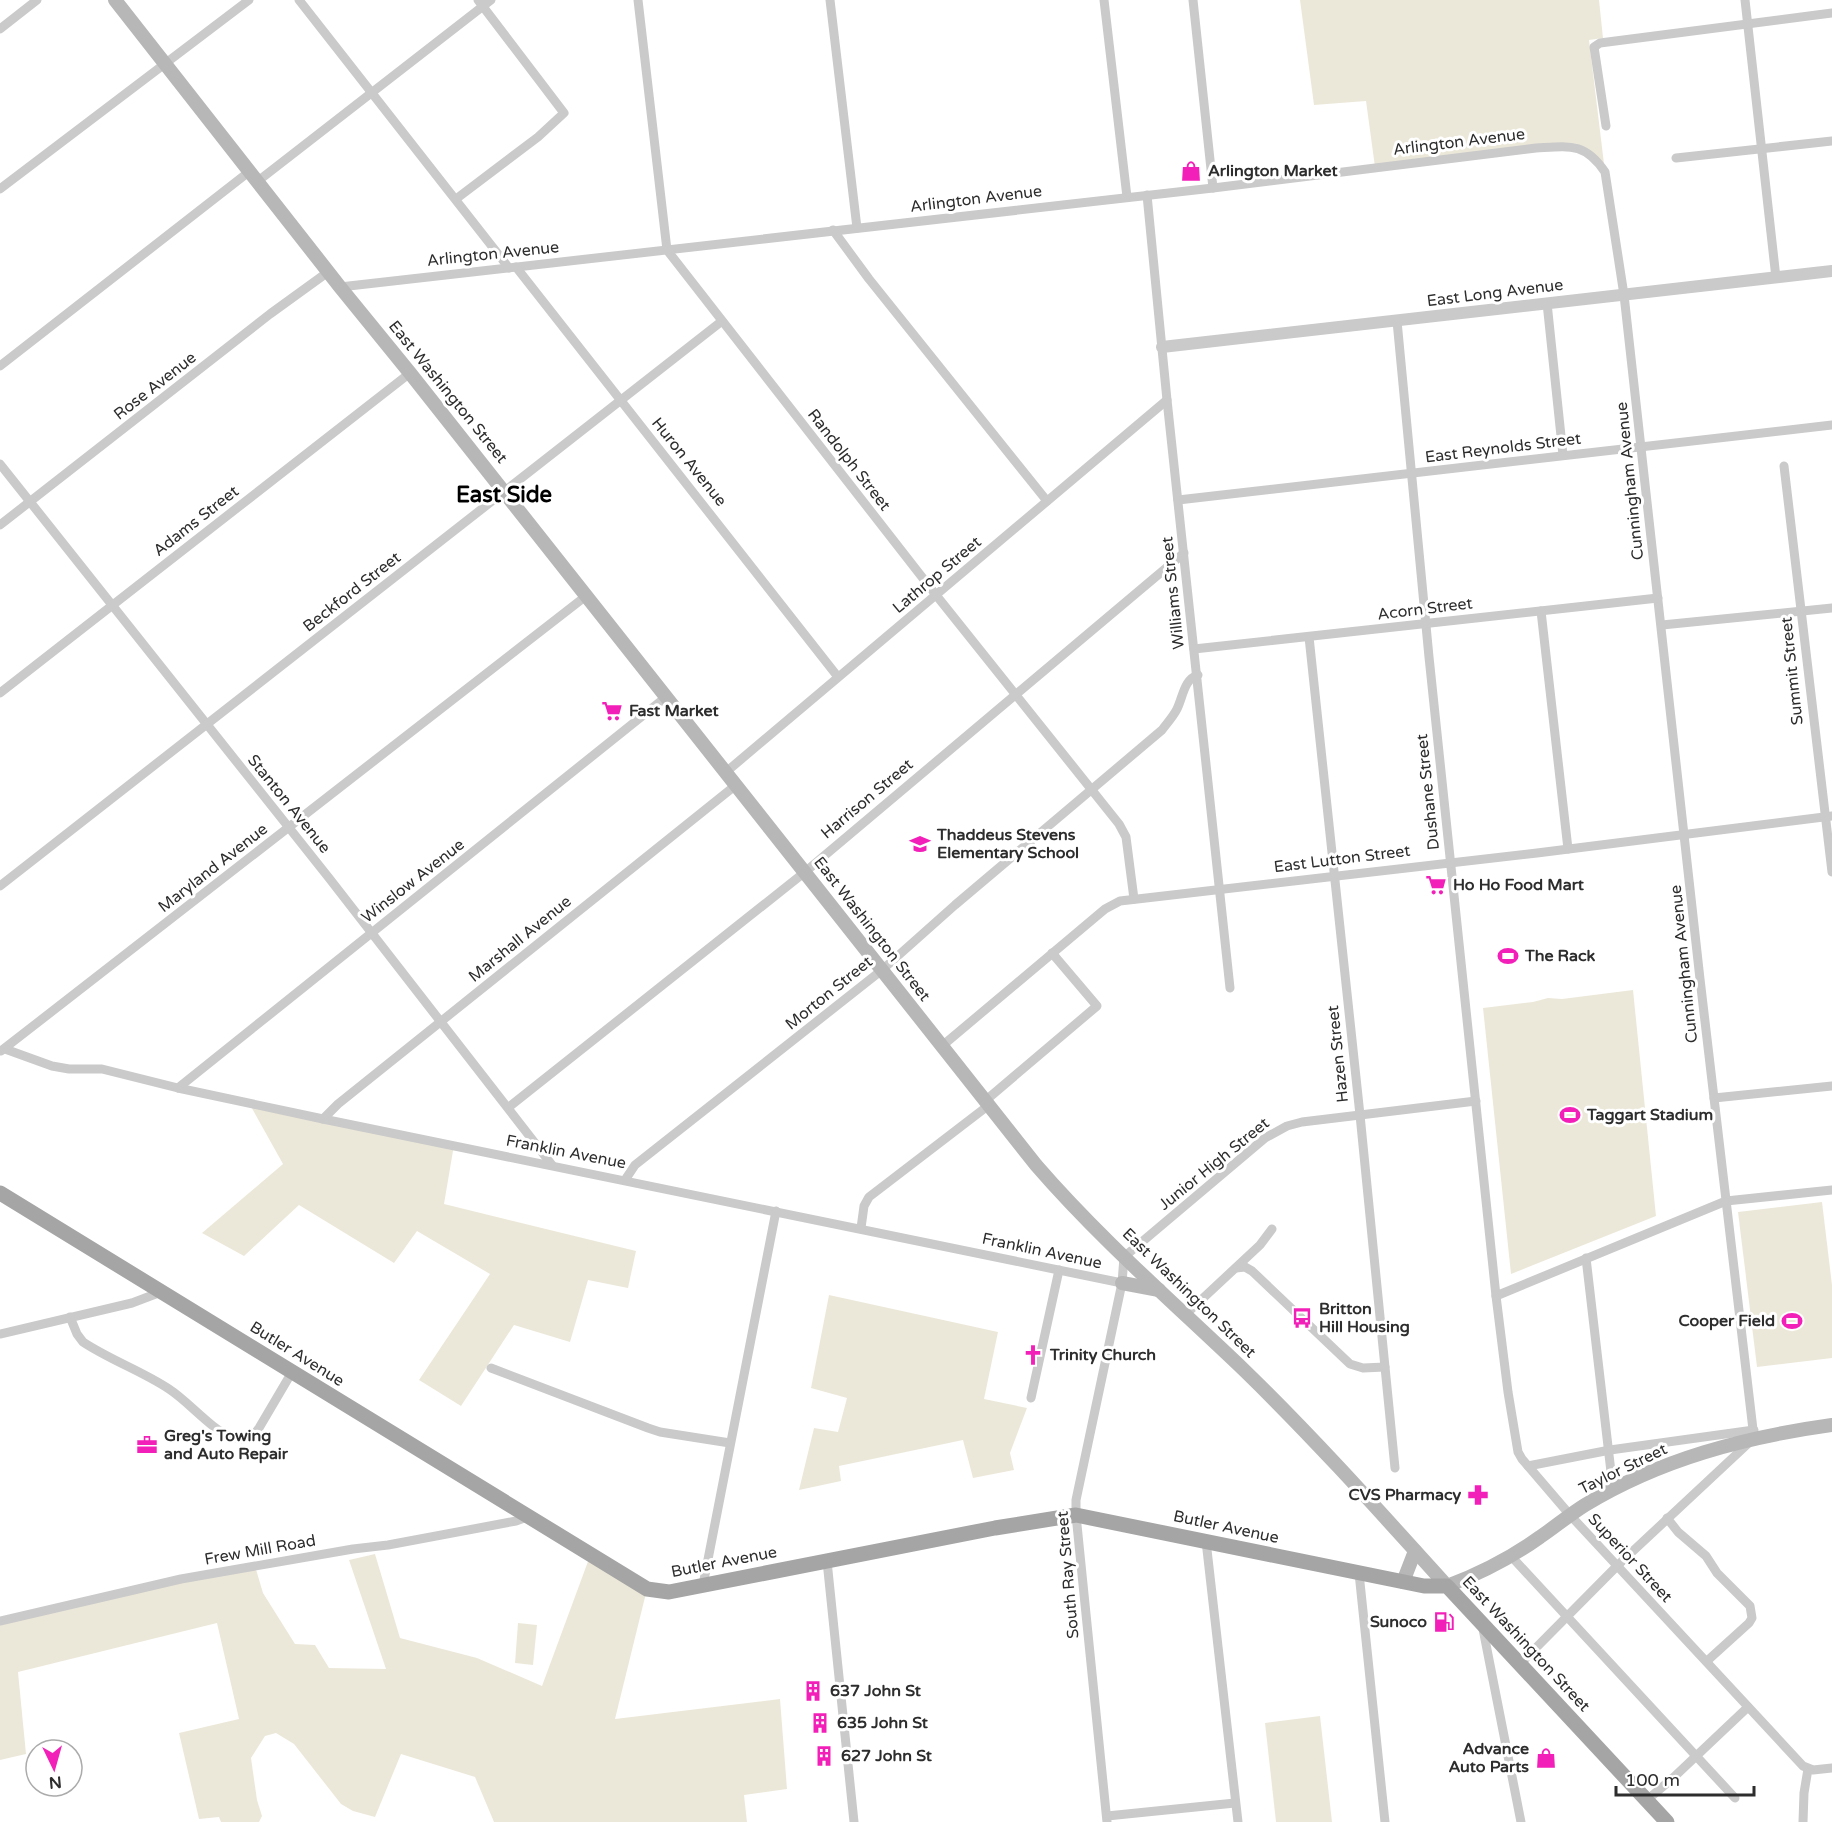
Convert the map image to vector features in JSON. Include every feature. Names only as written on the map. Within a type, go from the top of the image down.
[{"type":"main road","name":"East Washington Street","points":[[115,0],[1056,1189],[1317,1442],[1481,1623],[1667,1822]]},
{"type":"main road","name":"Butler Avenue","points":[[0,1193],[647,1589],[669,1592],[1006,1526],[1076,1515],[1403,1582],[1424,1586],[1447,1586]]},
{"type":"main road","points":[[1122,1283],[1159,1290]]},
{"type":"main road","name":"Taylor Street","points":[[1447,1586],[1469,1578],[1510,1555],[1613,1489],[1686,1457],[1754,1434],[1832,1425]]},
{"type":"main road","points":[[1403,1582],[1415,1551]]},
{"type":"street","points":[[0,29],[37,0]]},
{"type":"street","points":[[0,189],[249,0]]},
{"type":"street","name":"Huron Avenue","points":[[299,0],[456,199],[717,520],[790,618],[838,677]]},
{"type":"street","points":[[638,0],[667,250]]},
{"type":"street","points":[[830,0],[857,228]]},
{"type":"street","points":[[1104,0],[1126,197]]},
{"type":"street","points":[[1193,0],[1213,188]]},
{"type":"street","points":[[1745,0],[1776,278]]},
{"type":"street","points":[[0,366],[254,176],[372,92],[484,2],[564,113],[538,137],[456,199]]},
{"type":"street","points":[[1606,126],[1594,47],[1600,43],[1748,22],[1832,13]]},
{"type":"street","points":[[1676,158],[1832,141]]},
{"type":"street","name":"Arlington Avenue","points":[[340,287],[1567,146],[1584,149],[1592,155],[1605,172]]},
{"type":"street","name":"Cunningham Avenue","points":[[1605,172],[1624,295],[1754,1434]]},
{"type":"street","name":"Williams Street","points":[[1147,195],[1230,988]]},
{"type":"street","points":[[833,230],[869,279],[1047,501]]},
{"type":"street","name":"Randolph Street","points":[[667,250],[936,596],[1124,831],[1134,898]]},
{"type":"street","name":"East Long Avenue","points":[[1162,347],[1832,271]]},
{"type":"street","name":"Rose Avenue","points":[[0,525],[270,314],[328,272]]},
{"type":"street","points":[[1547,303],[1563,455]]},
{"type":"street","name":"Beckford Street","points":[[0,886],[722,321]]},
{"type":"street","name":"Dushane Street","points":[[1396,321],[1496,1296]]},
{"type":"street","name":"Adams Street","points":[[0,693],[410,373]]},
{"type":"street","name":"Lathrop Street","points":[[726,772],[1167,400]]},
{"type":"street","name":"East Reynolds Street","points":[[1178,500],[1832,425]]},
{"type":"street","name":"Stanton Avenue","points":[[0,464],[509,1107],[552,1165]]},
{"type":"street","name":"Summit Street","points":[[1784,466],[1829,816],[1832,872]]},
{"type":"street","name":"Harrison Street","points":[[509,1107],[805,872],[1184,553]]},
{"type":"street","name":"Maryland Avenue","points":[[2,1050],[586,596]]},
{"type":"street","name":"Acorn Street","points":[[1194,649],[1658,598]]},
{"type":"street","points":[[1662,626],[1832,608]]},
{"type":"street","points":[[1541,611],[1568,849]]},
{"type":"street","name":"Hazen Street","points":[[1309,637],[1395,1468]]},
{"type":"street","name":"Morton Street","points":[[625,1180],[635,1165],[882,970],[955,905],[1162,730],[1178,708],[1188,682],[1198,675]]},
{"type":"street","name":"Winslow Avenue","points":[[178,1088],[666,697]]},
{"type":"street","name":"Marshall Avenue","points":[[323,1119],[338,1104],[736,785]]},
{"type":"street","name":"East Lutton Street","points":[[942,1046],[1110,905],[1134,898],[1568,849],[1829,816]]},
{"type":"street","points":[[861,1228],[864,1206],[869,1197],[987,1103],[1097,1006],[1052,953]]},
{"type":"street","name":"Franklin Avenue","points":[[2,1050],[52,1066],[69,1069],[102,1069],[323,1119],[1122,1283]]},
{"type":"street","points":[[1714,1098],[1832,1086]]},
{"type":"street","name":"Junior High Street","points":[[1124,1257],[1265,1138],[1278,1130],[1302,1122],[1476,1101]]},
{"type":"street","points":[[1496,1296],[1726,1201],[1832,1190]]},
{"type":"street","points":[[703,1585],[776,1211]]},
{"type":"street","points":[[1185,1315],[1260,1245],[1272,1229]]},
{"type":"street","name":"South Ray Street","points":[[1105,1820],[1076,1515],[1090,1433],[1122,1283],[1124,1257]]},
{"type":"street","points":[[1586,1258],[1613,1489]]},
{"type":"street","points":[[1236,1268],[1249,1269],[1350,1364],[1362,1368],[1385,1367]]},
{"type":"street","points":[[1031,1398],[1059,1270]]},
{"type":"street","points":[[0,1334],[132,1303],[161,1292]]},
{"type":"street","name":"Superior Street","points":[[1496,1296],[1516,1444],[1522,1459],[1570,1515],[1803,1766],[1808,1768]]},
{"type":"street","points":[[70,1317],[77,1334],[83,1341],[168,1388],[221,1431],[238,1439],[253,1436],[260,1428],[292,1372]]},
{"type":"street","points":[[491,1368],[660,1432],[730,1443]]},
{"type":"street","points":[[1520,1664],[1618,1565],[1754,1434]]},
{"type":"street","name":"Taylor Street","points":[[1528,1466],[1610,1450],[1754,1434]]},
{"type":"street","name":"Frew Mill Road","points":[[0,1621],[181,1579],[388,1545],[527,1517]]},
{"type":"street","points":[[1667,1518],[1678,1532],[1706,1556],[1717,1573],[1750,1606],[1752,1612],[1749,1623],[1707,1661]]},
{"type":"street","points":[[1206,1541],[1234,1803],[1238,1822]]},
{"type":"street","points":[[1510,1555],[1735,1798]]},
{"type":"street","points":[[827,1561],[854,1822]]},
{"type":"street","points":[[1359,1573],[1385,1822]]},
{"type":"street","points":[[1481,1623],[1521,1822]]},
{"type":"street","points":[[1647,1800],[1748,1707]]},
{"type":"street","points":[[1803,1822],[1808,1768],[1832,1768]]},
{"type":"street","points":[[1105,1820],[1234,1803]]},
{"type":"shaded area","points":[[1300,0],[1599,0],[1603,38],[1589,40],[1605,172],[1574,146],[1375,167],[1366,101],[1314,105]]},
{"type":"shaded area","name":"Taggart Stadium","points":[[1633,990],[1656,1216],[1511,1274],[1483,1008],[1548,998],[1562,999]]},
{"type":"shaded area","points":[[249,1103],[454,1145],[444,1204],[636,1251],[628,1288],[588,1280],[570,1342],[514,1325],[461,1406],[419,1380],[490,1274],[417,1231],[394,1263],[299,1205],[244,1256],[202,1233],[283,1164]]},
{"type":"shaded area","name":"Cooper Field","points":[[1822,1202],[1832,1285],[1832,1358],[1757,1367],[1738,1212]]},
{"type":"shaded area","points":[[829,1295],[998,1332],[984,1399],[1027,1408],[1010,1453],[1014,1470],[973,1478],[963,1440],[839,1466],[841,1481],[799,1490],[814,1428],[838,1432],[847,1398],[811,1388]]},
{"type":"shaded area","points":[[375,1554],[400,1638],[477,1658],[542,1686],[590,1556],[647,1589],[615,1719],[780,1699],[787,1789],[744,1795],[747,1822],[494,1822],[475,1777],[401,1754],[375,1817],[353,1811],[341,1804],[294,1744],[276,1733],[265,1736],[251,1758],[257,1800],[262,1816],[259,1822],[221,1822],[219,1817],[199,1819],[179,1733],[239,1719],[217,1623],[18,1672],[24,1754],[0,1760],[0,1621],[255,1566],[263,1593],[295,1644],[315,1645],[329,1668],[386,1669],[349,1560]]},
{"type":"shaded area","points":[[518,1623],[537,1625],[533,1665],[515,1663]]},
{"type":"shaded area","points":[[1320,1716],[1332,1822],[1276,1822],[1265,1723]]},
{"type":"place","name":"Arlington Market","points":[[1191,171]]},
{"type":"place","name":"Fast Market","points":[[612,711]]},
{"type":"place","name":"Thaddeus Stevens Elementary School","points":[[920,844]]},
{"type":"place","name":"Ho Ho Food Mart","points":[[1436,885]]},
{"type":"place","name":"The Rack","points":[[1508,956]]},
{"type":"place","name":"Taggart Stadium","points":[[1570,1115]]},
{"type":"place","name":"Britton Hill Housing","points":[[1302,1318]]},
{"type":"place","name":"Cooper Field","points":[[1792,1321]]},
{"type":"place","name":"Trinity Church","points":[[1033,1355]]},
{"type":"place","name":"Greg's Towing and Auto Repair","points":[[147,1445]]},
{"type":"place","name":"CVS Pharmacy","points":[[1478,1495]]},
{"type":"place","name":"Sunoco","points":[[1444,1622]]},
{"type":"place","name":"637 John St","points":[[813,1691]]},
{"type":"place","name":"635 John St","points":[[820,1723]]},
{"type":"place","name":"627 John St","points":[[824,1756]]},
{"type":"place","name":"Advance Auto Parts","points":[[1546,1758]]},
{"type":"district","name":"East Side","points":[[504,495]]}]
